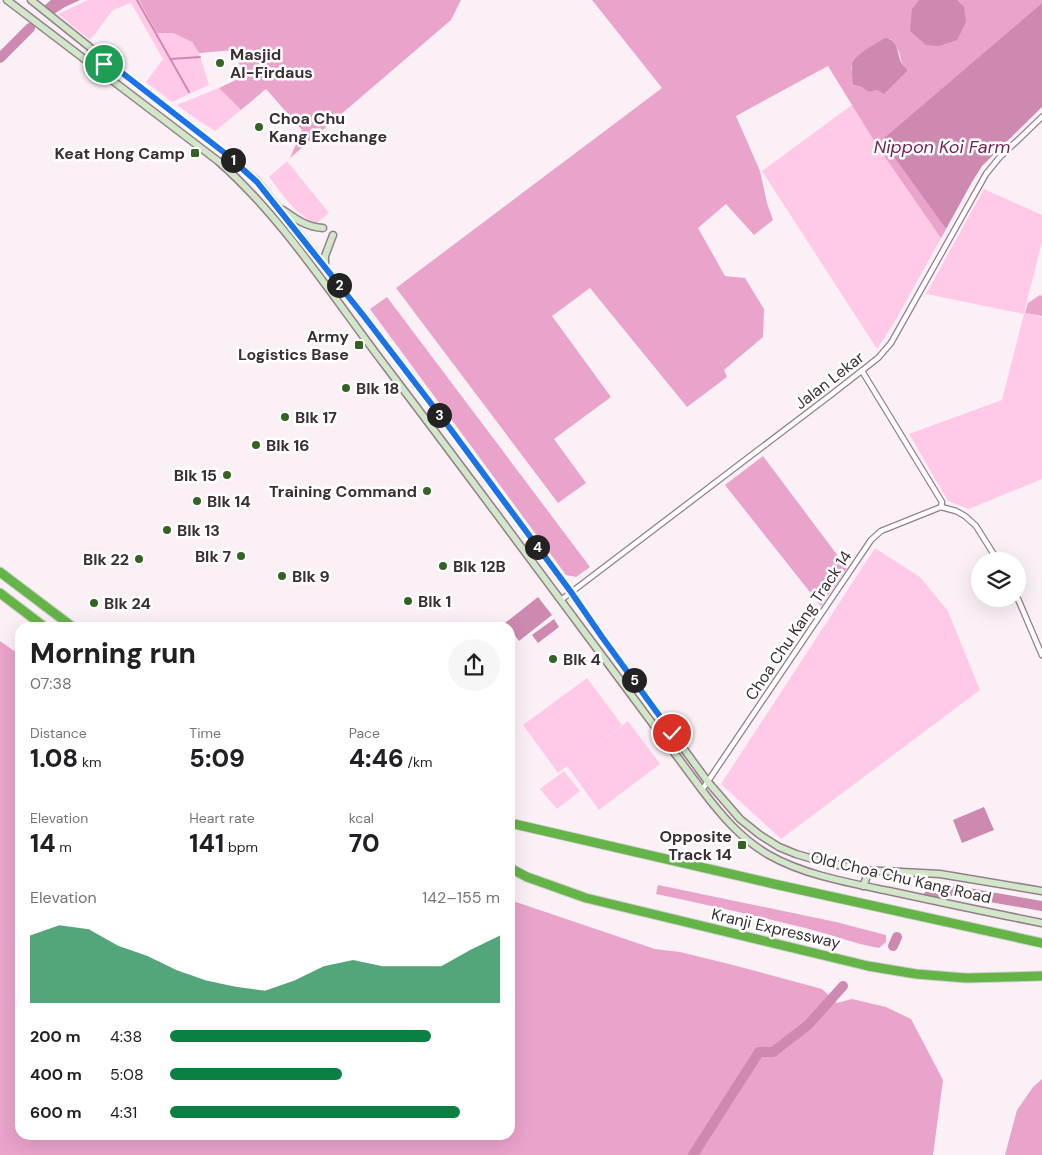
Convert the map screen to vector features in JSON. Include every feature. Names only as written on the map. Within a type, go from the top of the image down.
[{"type":"highway","points":[[0,572],[66,622]]},
{"type":"highway","points":[[0,593],[38,622]]},
{"type":"highway","points":[[515,824],[1042,943]]},
{"type":"highway","name":"Kranji Expressway","points":[[515,871],[527,877],[586,898],[868,966],[916,974],[966,978],[1042,976]]},
{"type":"main road","name":"Old Choa Chu Kang Road","points":[[7,0],[218,160],[254,194],[440,437],[729,824],[770,856],[808,871],[863,886],[1042,923]]},
{"type":"main road","name":"Old Choa Chu Kang Road","points":[[31,0],[226,154],[257,182],[278,206],[446,423],[708,782],[740,819],[779,848],[815,860],[863,870],[940,874],[1042,891]]},
{"type":"main road","points":[[107,61],[104,64],[104,68],[126,92]]},
{"type":"main road","points":[[278,206],[312,228],[323,228]]},
{"type":"main road","points":[[325,267],[324,256],[333,235]]},
{"type":"main road","points":[[440,437],[441,428],[446,423]]},
{"type":"main road","points":[[863,870],[867,875],[863,886]]},
{"type":"street","name":"Jalan Lekar","points":[[561,600],[878,358],[891,344],[986,174],[999,158],[1042,116]]},
{"type":"street","points":[[862,371],[942,502],[942,507],[956,510],[966,516],[976,526],[992,552]]},
{"type":"street","name":"Choa Chu Kang Track 14","points":[[702,790],[872,540],[881,531],[942,507]]},
{"type":"street","points":[[1022,607],[1042,655]]},
{"type":"shaded area","points":[[88,0],[139,0],[157,33],[173,33],[192,42],[199,53],[209,85],[172,102],[146,82],[163,59],[131,3],[113,10],[90,40],[58,14]]},
{"type":"shaded area","points":[[139,0],[461,0],[451,20],[290,158],[302,130],[266,89],[241,110],[219,88],[244,76],[234,50],[199,53],[192,42],[173,33],[157,33]]},
{"type":"shaded area","points":[[592,0],[1042,0],[1042,3],[883,140],[946,229],[941,238],[876,144],[828,66],[736,116],[760,171],[773,220],[754,235],[726,204],[698,228],[725,276],[745,278],[764,309],[763,337],[724,370],[727,377],[687,407],[590,288],[552,316],[611,397],[554,439],[586,483],[558,503],[396,288],[662,88]],"holes":[[[890,39],[894,43],[902,64],[908,70],[868,92],[862,87],[853,85],[851,67]]]},
{"type":"shaded area","points":[[219,88],[241,110],[215,131],[177,105]]},
{"type":"shaded area","points":[[856,102],[946,229],[894,323],[877,349],[762,171]]},
{"type":"shaded area","points":[[287,161],[329,213],[317,223],[309,220],[296,210],[269,177]]},
{"type":"shaded area","points":[[984,189],[1042,215],[1042,242],[1024,313],[1042,317],[1042,479],[969,509],[948,501],[909,434],[1002,400],[1024,314],[926,294]]},
{"type":"shaded area","points":[[1040,295],[1042,296],[1042,316],[1025,313],[1028,303]]},
{"type":"shaded area","points":[[387,297],[590,567],[576,577],[566,575],[370,309]]},
{"type":"shaded area","points":[[763,456],[847,568],[821,606],[725,485]]},
{"type":"shaded area","points":[[875,548],[920,577],[948,611],[980,690],[781,839],[721,784]]},
{"type":"shaded area","points":[[0,641],[15,652],[15,1140],[515,1140],[515,902],[655,949],[680,952],[822,989],[837,1003],[852,999],[886,1007],[911,1019],[943,1080],[933,1155],[0,1155]]},
{"type":"shaded area","points":[[587,678],[622,725],[581,756],[628,721],[660,764],[599,810],[567,766],[558,773],[523,725]]},
{"type":"shaded area","points":[[564,771],[580,791],[557,809],[540,789]]},
{"type":"shaded area","points":[[658,885],[836,922],[886,935],[886,942],[879,948],[790,924],[656,894]]},
{"type":"shaded area","points":[[1042,1079],[1042,1155],[1005,1155],[1017,1110],[1033,1087]]},
{"type":"water","points":[[51,0],[80,0],[54,14],[44,6]]},
{"type":"water","points":[[919,0],[957,0],[964,7],[966,22],[957,40],[939,46],[926,45],[910,31],[912,9]]},
{"type":"water","name":"Nippon Koi Farm","points":[[1042,3],[1042,107],[982,166],[946,229],[882,140]]},
{"type":"water","points":[[885,38],[893,42],[902,64],[908,70],[884,94],[877,90],[868,92],[862,87],[853,85],[853,61]]},
{"type":"water","points":[[538,597],[552,615],[519,641],[515,636],[515,622],[506,622]]},
{"type":"water","points":[[554,619],[559,627],[538,643],[532,635]]},
{"type":"water","points":[[984,807],[994,830],[962,843],[953,820]]},
{"type":"waterway","points":[[137,0],[189,92]]},
{"type":"waterway","points":[[0,58],[30,28]]},
{"type":"waterway","points":[[170,59],[200,57]]},
{"type":"waterway","points":[[929,895],[940,891],[956,891],[1042,906]]},
{"type":"waterway","points":[[893,946],[897,937]]},
{"type":"waterway","points":[[693,1155],[759,1052],[773,1052],[808,1025],[843,986]]},
{"type":"place","name":"Masjid Al-Firdaus","points":[[220,63]]},
{"type":"place","name":"Choa Chu Kang Exchange","points":[[259,127]]},
{"type":"place","name":"Keat Hong Camp","points":[[195,153]]},
{"type":"place","name":"Army Logistics Base","points":[[359,345]]},
{"type":"place","name":"Blk 18","points":[[346,388]]},
{"type":"place","name":"Blk 17","points":[[285,417]]},
{"type":"place","name":"Blk 16","points":[[256,445]]},
{"type":"place","name":"Blk 15","points":[[227,475]]},
{"type":"place","name":"Training Command","points":[[427,491]]},
{"type":"place","name":"Blk 14","points":[[197,501]]},
{"type":"place","name":"Blk 13","points":[[167,530]]},
{"type":"place","name":"Blk 7","points":[[241,556]]},
{"type":"place","name":"Blk 22","points":[[139,559]]},
{"type":"place","name":"Blk 12B","points":[[443,566]]},
{"type":"place","name":"Blk 9","points":[[282,576]]},
{"type":"place","name":"Blk 1","points":[[408,601]]},
{"type":"place","name":"Blk 24","points":[[94,603]]},
{"type":"place","name":"Blk 4","points":[[553,659]]},
{"type":"place","name":"Opposite Track 14","points":[[742,845]]},
{"type":"route","points":[[104,64],[107,61],[226,154],[257,182],[278,206],[446,423],[672,733]]}]
